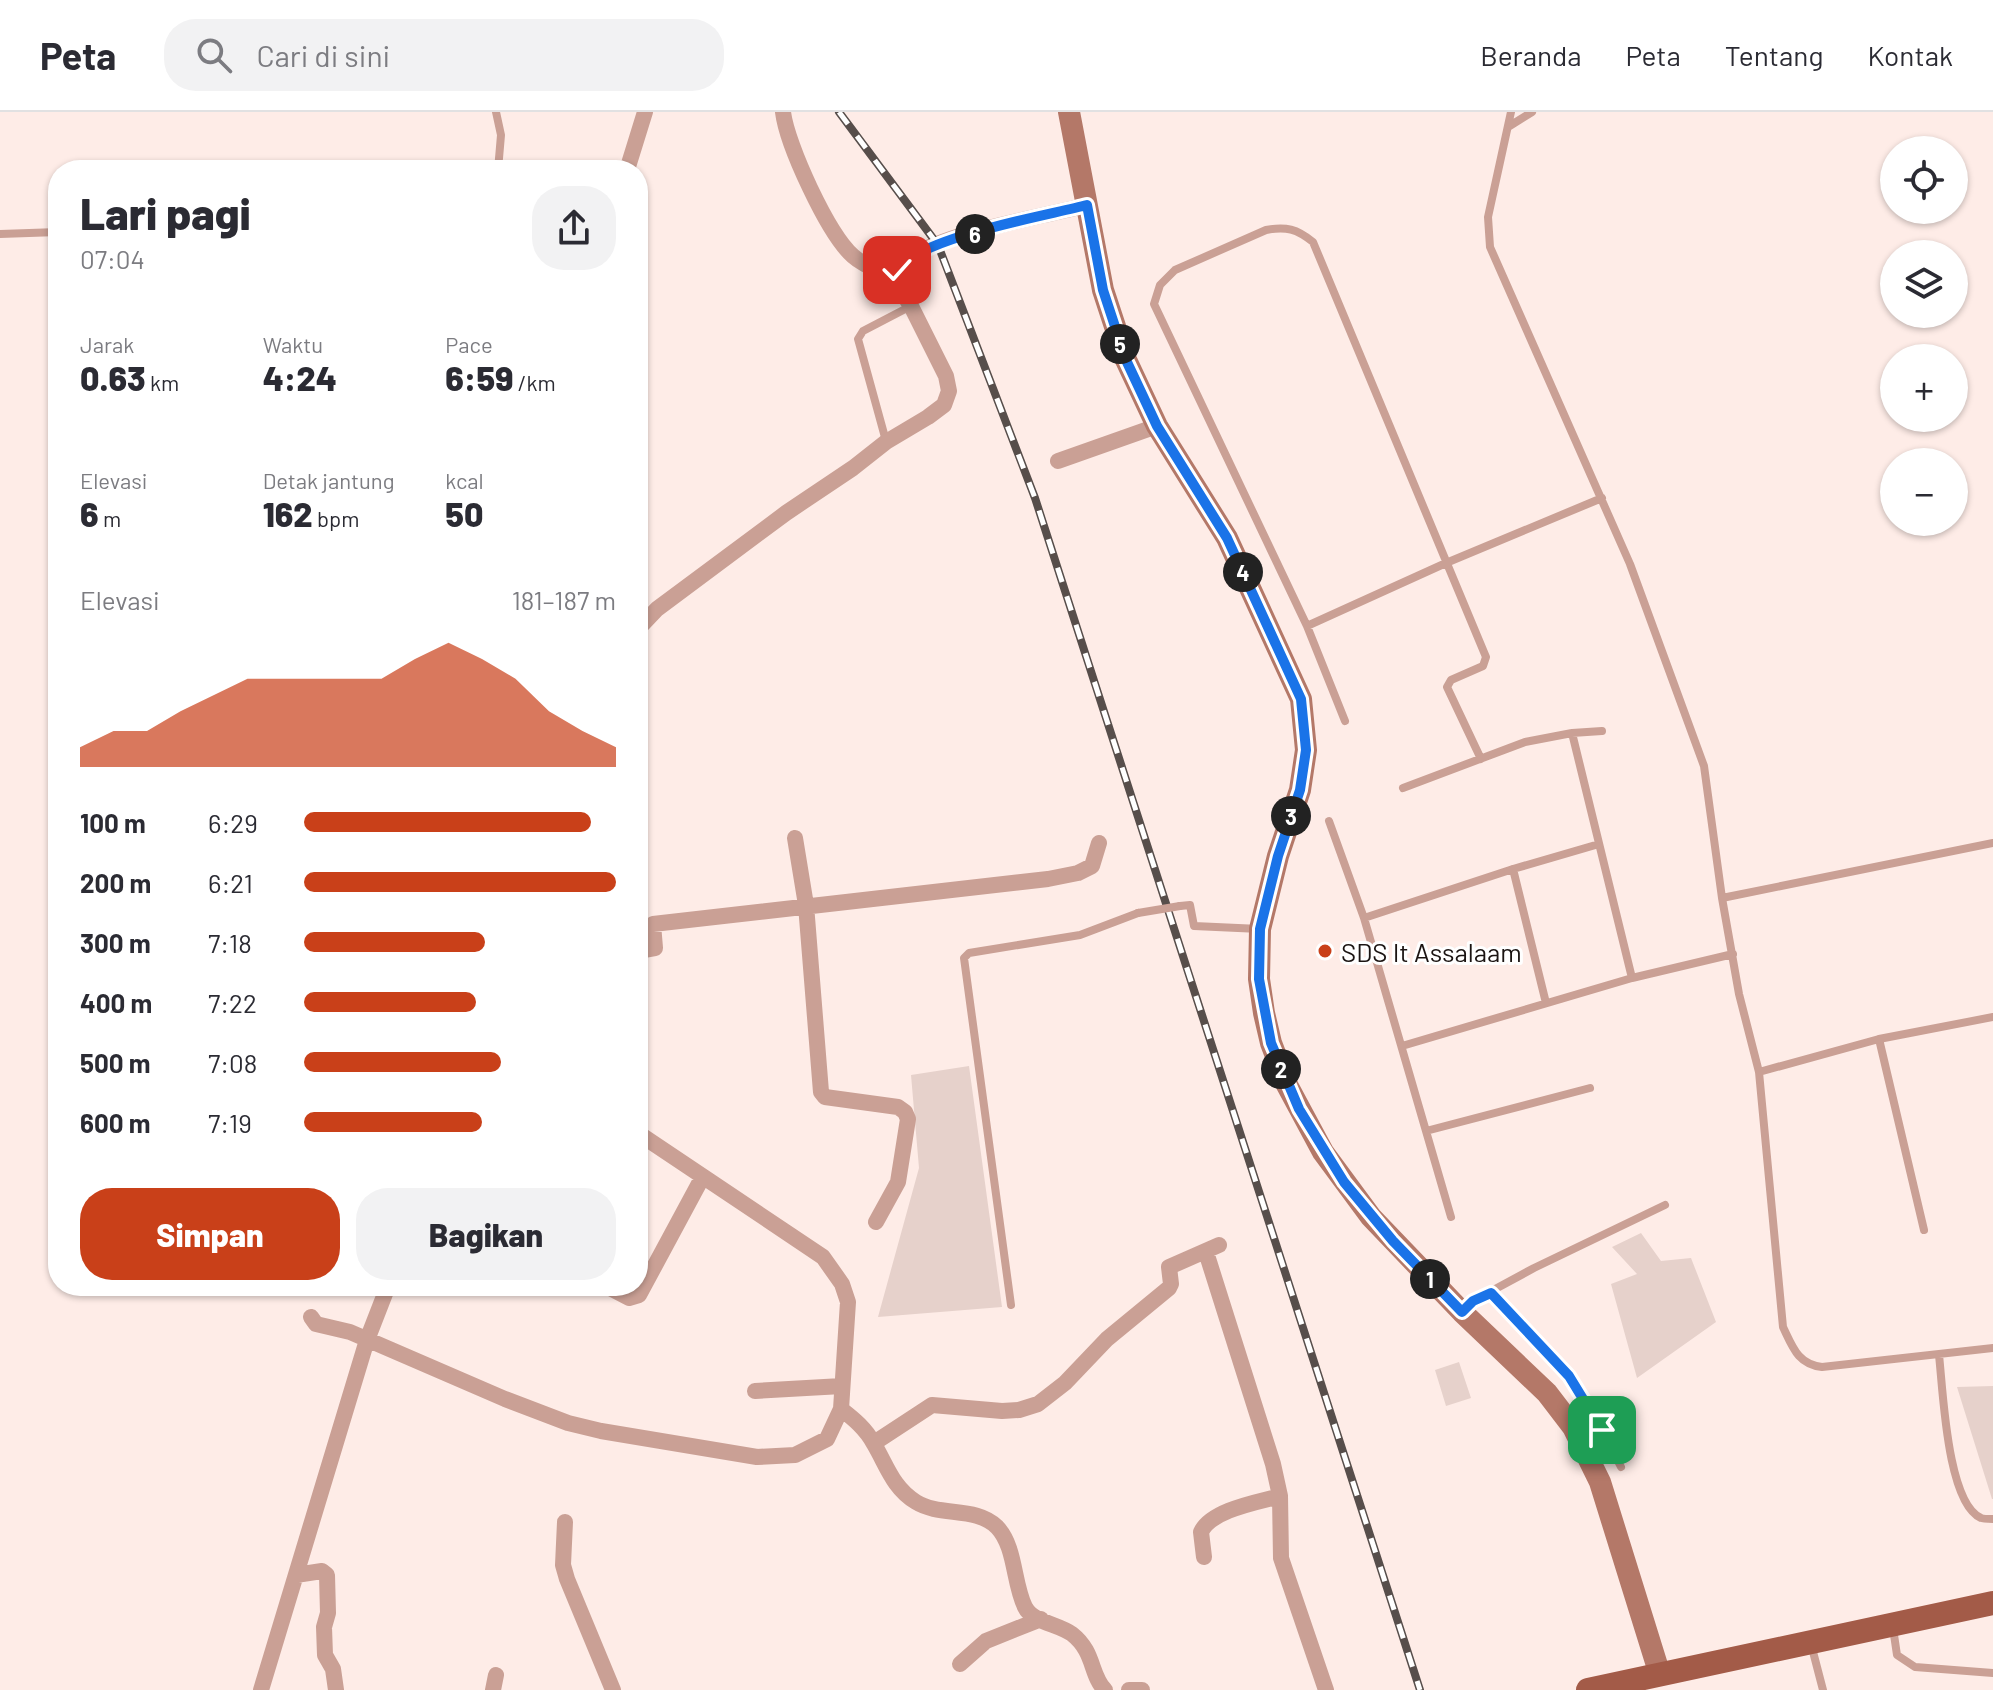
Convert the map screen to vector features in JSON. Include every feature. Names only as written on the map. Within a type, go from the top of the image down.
[{"type":"main road","points":[[1588,1690],[1993,1603]]},
{"type":"street","points":[[630,160],[645,112]]},
{"type":"street","points":[[648,618],[886,442],[937,411],[944,405],[949,391],[946,376],[911,306],[892,277],[853,256],[829,228],[787,131],[783,112]]},
{"type":"street","points":[[1069,112],[1103,290],[1126,360],[1157,426],[1227,538],[1301,699],[1306,750],[1300,790],[1278,856],[1260,929],[1259,979],[1271,1043],[1299,1109],[1323,1152],[1371,1217],[1462,1312],[1560,1407],[1605,1478],[1660,1675]]},
{"type":"street","points":[[892,277],[907,259],[938,245],[1087,205]]},
{"type":"street","points":[[1058,461],[1157,426]]},
{"type":"street","points":[[648,607],[657,609]]},
{"type":"street","points":[[795,838],[806,905],[821,1092],[825,1097],[898,1107],[908,1119],[898,1182],[876,1222]]},
{"type":"street","points":[[648,949],[655,948],[653,924],[1078,873],[1092,866],[1099,843]]},
{"type":"street","points":[[311,1317],[316,1324],[350,1332],[568,1423],[757,1457],[795,1455],[813,1448],[827,1439],[841,1409],[848,1310],[836,1272],[809,1246],[648,1140]]},
{"type":"street","points":[[648,1278],[702,1178]]},
{"type":"street","points":[[874,1443],[932,1405],[1002,1411],[1038,1404],[1065,1383],[1107,1339],[1169,1288],[1169,1267],[1212,1248],[1273,1464],[1280,1496],[1281,1558],[1326,1690]]},
{"type":"street","points":[[261,1690],[367,1340],[384,1296]]},
{"type":"street","points":[[755,1391],[842,1386]]},
{"type":"street","points":[[841,1409],[859,1423],[874,1443],[896,1485],[916,1502],[980,1517],[998,1528],[1025,1607],[1078,1639],[1090,1654],[1099,1683],[1105,1690]]},
{"type":"street","points":[[1204,1557],[1201,1532],[1208,1522],[1242,1507],[1280,1496]]},
{"type":"street","points":[[565,1522],[563,1565],[567,1579],[613,1690]]},
{"type":"street","points":[[296,1575],[322,1571],[327,1575],[325,1655],[333,1669],[336,1690]]},
{"type":"street","points":[[960,1664],[986,1641],[1041,1619]]},
{"type":"street","points":[[1129,1690],[1142,1690]]},
{"type":"lane","points":[[496,112],[501,135],[499,160]]},
{"type":"lane","points":[[1511,112],[1488,217],[1490,247],[1630,564],[1704,766],[1739,994],[1759,1072],[1783,1327],[1801,1360],[1810,1366],[1993,1348]]},
{"type":"lane","points":[[1508,127],[1532,112]]},
{"type":"lane","points":[[1345,721],[1307,626],[1154,304],[1160,285],[1175,270],[1266,230],[1281,227],[1294,229],[1313,242],[1486,657],[1483,666],[1451,680],[1447,687],[1481,759]]},
{"type":"lane","points":[[0,234],[48,232]]},
{"type":"lane","points":[[886,442],[858,339],[863,331],[911,306]]},
{"type":"lane","points":[[1307,626],[1446,563],[1602,498]]},
{"type":"lane","points":[[1403,788],[1525,742],[1602,731]]},
{"type":"lane","points":[[1572,733],[1632,978]]},
{"type":"lane","points":[[1329,821],[1364,918],[1451,1217]]},
{"type":"lane","points":[[1722,898],[1993,843]]},
{"type":"lane","points":[[1364,918],[1599,844]]},
{"type":"lane","points":[[1513,869],[1546,1003]]},
{"type":"lane","points":[[1011,1305],[964,958],[969,953],[1080,935],[1138,913],[1190,905],[1194,926],[1260,929]]},
{"type":"lane","points":[[1402,1046],[1632,978],[1733,954]]},
{"type":"lane","points":[[1759,1072],[1879,1039],[1993,1017]]},
{"type":"lane","points":[[1879,1039],[1924,1230]]},
{"type":"lane","points":[[1426,1131],[1590,1088]]},
{"type":"lane","points":[[1462,1312],[1473,1301],[1573,1248],[1665,1205]]},
{"type":"lane","points":[[1491,1293],[1569,1376],[1621,1467]]},
{"type":"lane","points":[[1939,1355],[1958,1487],[1968,1508],[1982,1519],[1993,1519]]},
{"type":"lane","points":[[1893,1625],[1897,1655],[1915,1667],[1993,1673]]},
{"type":"lane","points":[[1811,1644],[1823,1690]]},
{"type":"building","points":[[969,1066],[1002,1307],[878,1317],[919,1168],[911,1075]]},
{"type":"building","points":[[1641,1233],[1661,1261],[1691,1258],[1716,1322],[1637,1378],[1611,1284],[1637,1274],[1612,1247]]},
{"type":"building","points":[[1459,1362],[1471,1398],[1446,1406],[1435,1370]]},
{"type":"building","points":[[1993,1386],[1993,1499],[1992,1499],[1957,1387]]},
{"type":"railway","points":[[839,112],[938,245],[1035,498],[1420,1690]]},
{"type":"place","name":"SDS It Assalaam","points":[[1325,951]]},
{"type":"route","points":[[897,270],[907,259],[963,236],[1087,205],[1103,290],[1126,360],[1157,426],[1227,538],[1301,699],[1306,750],[1300,790],[1278,856],[1260,929],[1259,979],[1264,1013],[1271,1043],[1287,1085],[1323,1152],[1371,1217],[1462,1312],[1473,1301],[1491,1293],[1569,1376],[1602,1430]]}]
